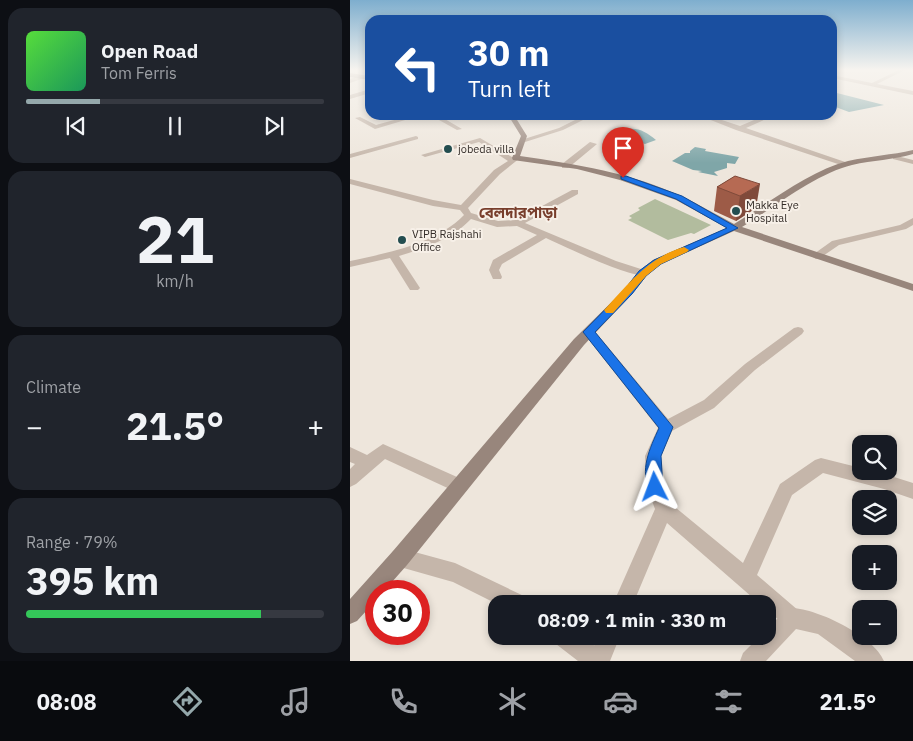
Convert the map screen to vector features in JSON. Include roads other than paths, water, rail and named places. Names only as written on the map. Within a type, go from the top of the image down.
[{"type":"main road","points":[[515,120],[525,134],[525,140],[514,159],[565,166],[623,178],[679,198],[734,228],[913,288]]},
{"type":"main road","points":[[350,614],[400,558],[589,332],[643,274],[657,262],[734,228],[821,174],[847,164],[896,157],[913,152]]},
{"type":"street","points":[[350,120],[365,116]]},
{"type":"street","points":[[358,118],[375,126],[399,120]]},
{"type":"street","points":[[442,120],[459,129]]},
{"type":"street","points":[[525,140],[561,129],[580,120]]},
{"type":"street","points":[[715,120],[847,164]]},
{"type":"street","points":[[738,128],[759,120]]},
{"type":"street","points":[[350,156],[416,138]]},
{"type":"street","points":[[350,264],[438,240],[463,224],[466,212],[497,172],[514,159],[480,140],[425,155]]},
{"type":"street","points":[[565,166],[593,144]]},
{"type":"street","points":[[896,157],[913,162]]},
{"type":"street","points":[[350,181],[406,194],[466,212],[497,224],[518,223],[612,263],[643,274]]},
{"type":"street","points":[[518,223],[575,192]]},
{"type":"street","points":[[816,256],[836,243],[903,227],[913,221]]},
{"type":"street","points":[[497,276],[494,270],[497,262],[546,234]]},
{"type":"street","points":[[392,253],[414,288]]},
{"type":"street","points":[[798,331],[750,367],[709,404],[666,427],[653,456],[655,487],[664,509],[792,618],[804,618],[824,625],[873,661]]},
{"type":"street","points":[[589,332],[666,427]]},
{"type":"street","points":[[350,479],[383,451],[460,486]]},
{"type":"street","points":[[350,454],[369,463]]},
{"type":"street","points":[[746,578],[786,490],[821,465],[884,481],[913,491]]},
{"type":"street","points":[[627,595],[664,509]]},
{"type":"street","points":[[400,558],[455,573],[500,595]]},
{"type":"street","points":[[751,661],[792,618]]},
{"type":"street","points":[[576,645],[598,661],[606,645]]},
{"type":"water","points":[[837,101],[867,101],[884,105],[849,112],[837,108]]},
{"type":"water","points":[[629,129],[637,129],[656,140],[645,144],[624,136],[622,132]]},
{"type":"water","points":[[695,147],[706,149],[705,151],[739,157],[735,164],[727,163],[727,168],[714,172],[718,176],[698,172],[702,171],[693,170],[672,161],[685,153],[690,153]]},
{"type":"place","name":"jobeda villa","points":[[448,149]]},
{"type":"place","name":"Makka Eye Hospital","points":[[736,211]]},
{"type":"place","name":"VIPB Rajshahi Office","points":[[402,240]]},
{"type":"district","name":"বেলদারপাড়া","points":[[518,212]]}]
